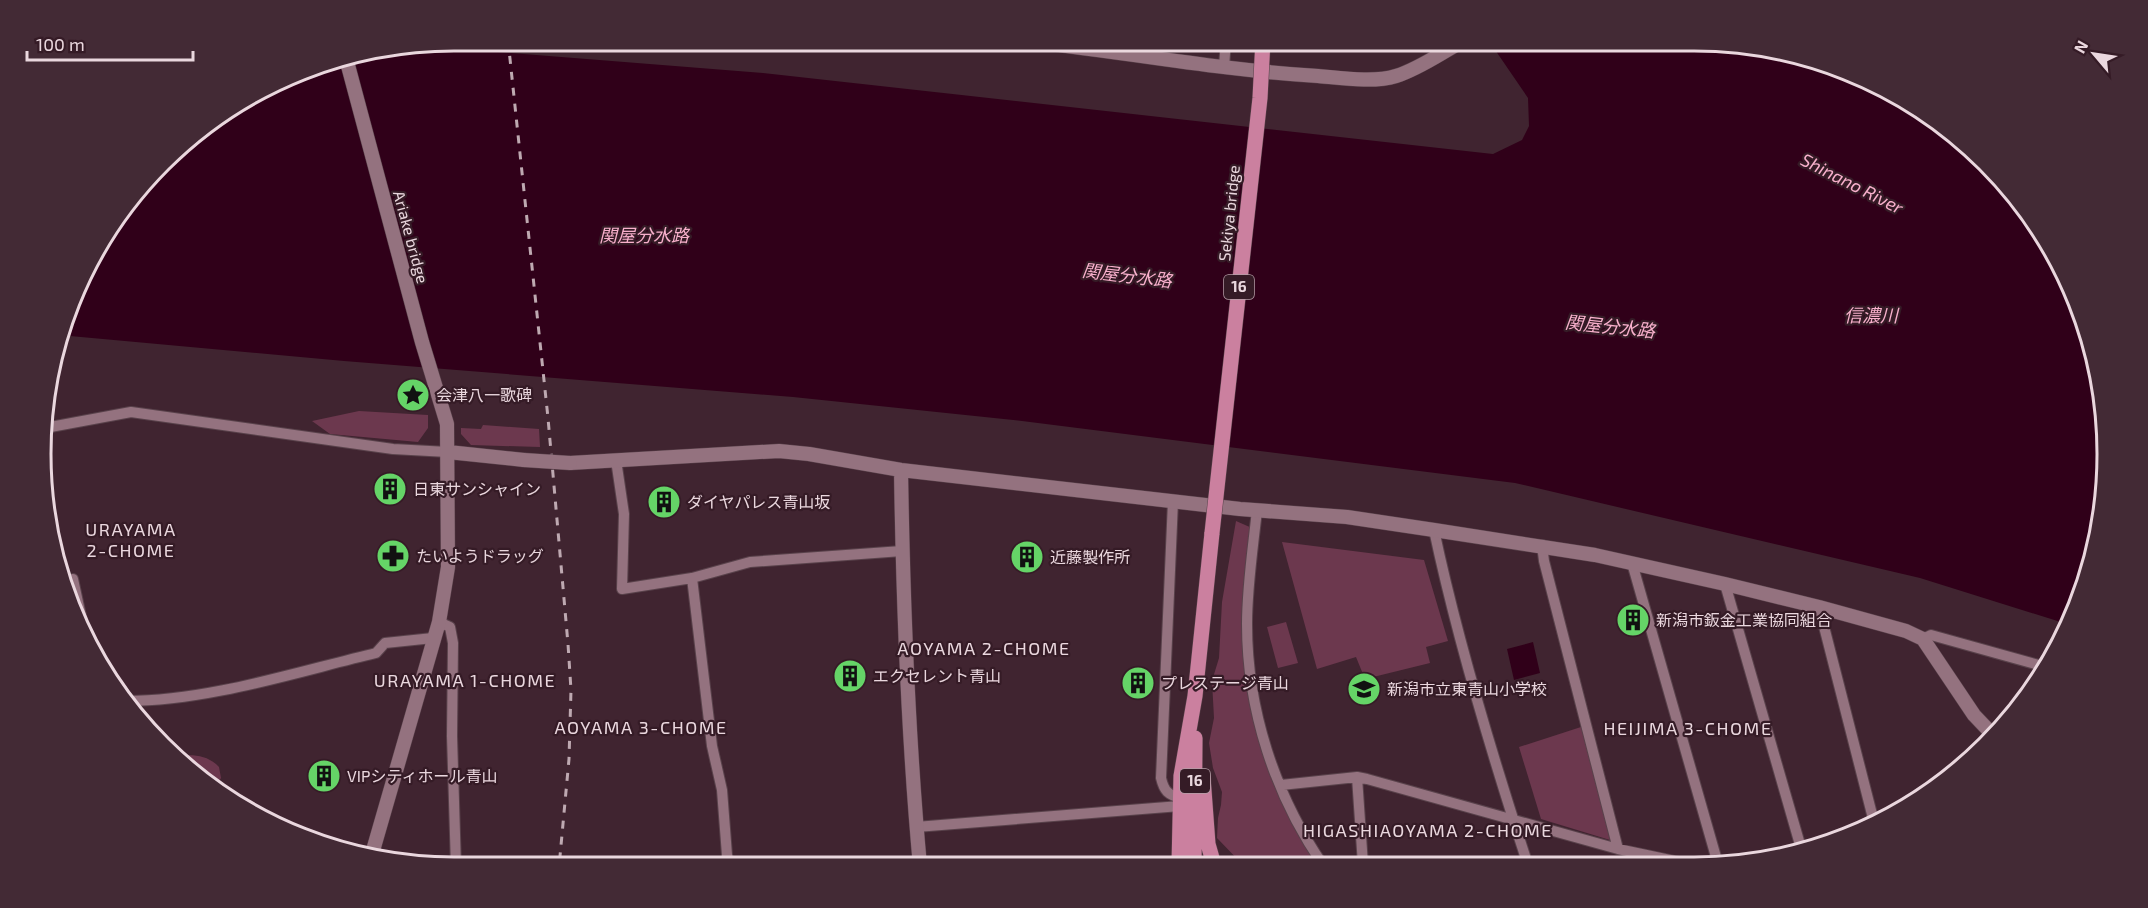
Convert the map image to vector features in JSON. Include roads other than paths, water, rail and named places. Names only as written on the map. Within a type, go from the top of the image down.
[{"type":"main road","name":"Sekiya bridge","points":[[1195,696],[1260,98],[1262,51]]},
{"type":"main road","name":"16","points":[[1179,857],[1181,776],[1195,696]]},
{"type":"main road","name":"16","points":[[1194,857],[1195,696]]},
{"type":"main road","points":[[1195,742],[1205,784],[1208,844],[1212,857]]},
{"type":"street","points":[[1109,51],[1176,62],[1363,79],[1394,77],[1426,63],[1439,51]]},
{"type":"street","points":[[1224,67],[1225,51]]},
{"type":"street","name":"Ariake bridge","points":[[348,66],[422,342],[447,424],[448,567],[439,622],[374,849]]},
{"type":"street","points":[[52,427],[131,412],[393,449],[570,464],[779,451],[901,470],[1257,510],[1347,517],[1542,545],[1725,584],[1906,631],[1923,639],[1974,715],[1988,730]]},
{"type":"street","points":[[615,460],[624,514],[622,589],[692,578],[750,562],[902,551]]},
{"type":"street","points":[[901,470],[902,551],[919,857]]},
{"type":"street","points":[[1173,501],[1161,778],[1164,790],[1180,802]]},
{"type":"street","points":[[1257,510],[1248,588],[1248,658],[1259,724],[1269,758],[1294,818],[1318,857]]},
{"type":"street","points":[[1434,530],[1485,729],[1526,857]]},
{"type":"street","points":[[1542,545],[1547,573],[1618,849]]},
{"type":"street","points":[[1632,563],[1716,856]]},
{"type":"street","points":[[692,578],[712,746],[722,790],[728,857]]},
{"type":"street","points":[[73,579],[76,594]]},
{"type":"street","points":[[1725,584],[1799,843]]},
{"type":"street","points":[[1819,607],[1872,815]]},
{"type":"street","points":[[439,622],[450,627],[453,643],[452,736],[456,857]]},
{"type":"street","points":[[1923,639],[1931,635],[2038,665]]},
{"type":"street","points":[[136,701],[245,686],[376,653],[385,643],[433,638]]},
{"type":"street","points":[[1281,785],[1357,777],[1618,849],[1656,857]]},
{"type":"street","points":[[1357,777],[1362,857]]},
{"type":"street","points":[[916,826],[1180,802]]},
{"type":"water","points":[[484,51],[763,73],[1493,154],[1522,140],[1529,126],[1528,98],[1496,51],[1694,51],[1747,54],[1824,72],[1872,93],[1918,119],[1960,151],[1979,169],[1997,188],[2029,230],[2055,276],[2076,324],[2094,401],[2097,454],[2094,507],[2076,584],[2060,622],[1920,578],[1515,483],[1022,421],[793,397],[344,361],[69,336],[93,276],[119,230],[151,188],[188,151],[252,105],[300,82],[324,72],[401,54]]},
{"type":"water","points":[[1533,642],[1540,673],[1514,680],[1507,649]]},
{"type":"water","points":[[1544,680],[1547,689],[1519,697],[1517,688]]},
{"type":"railway","points":[[509,51],[548,418],[571,690],[569,759],[560,857]]},
{"type":"place","name":"会津八一歌碑","points":[[413,395]]},
{"type":"place","name":"日東サンシャイン","points":[[390,489]]},
{"type":"place","name":"ダイヤパレス青山坂","points":[[664,502]]},
{"type":"place","name":"たいようドラッグ","points":[[393,556]]},
{"type":"place","name":"近藤製作所","points":[[1027,557]]},
{"type":"place","name":"新潟市鈑金工業協同組合","points":[[1633,620]]},
{"type":"place","name":"エクセレント青山","points":[[850,676]]},
{"type":"place","name":"プレステージ青山","points":[[1138,683]]},
{"type":"place","name":"新潟市立東青山小学校","points":[[1364,689]]},
{"type":"place","name":"VIPシティホール青山","points":[[324,776]]},
{"type":"district","name":"URAYAMA 2-CHOME","points":[[131,540]]},
{"type":"district","name":"AOYAMA 2-CHOME","points":[[984,649]]},
{"type":"district","name":"URAYAMA 1-CHOME","points":[[465,681]]},
{"type":"district","name":"AOYAMA 3-CHOME","points":[[641,728]]},
{"type":"district","name":"HEIJIMA 3-CHOME","points":[[1688,729]]},
{"type":"district","name":"HIGASHIAOYAMA 2-CHOME","points":[[1428,831]]},
{"type":"water label","name":"Shinano River","points":[[1852,184]]},
{"type":"water label","name":"関屋分水路","points":[[644,236]]},
{"type":"water label","name":"関屋分水路","points":[[1127,276]]},
{"type":"water label","name":"信濃川","points":[[1871,316]]},
{"type":"water label","name":"関屋分水路","points":[[1610,327]]}]
